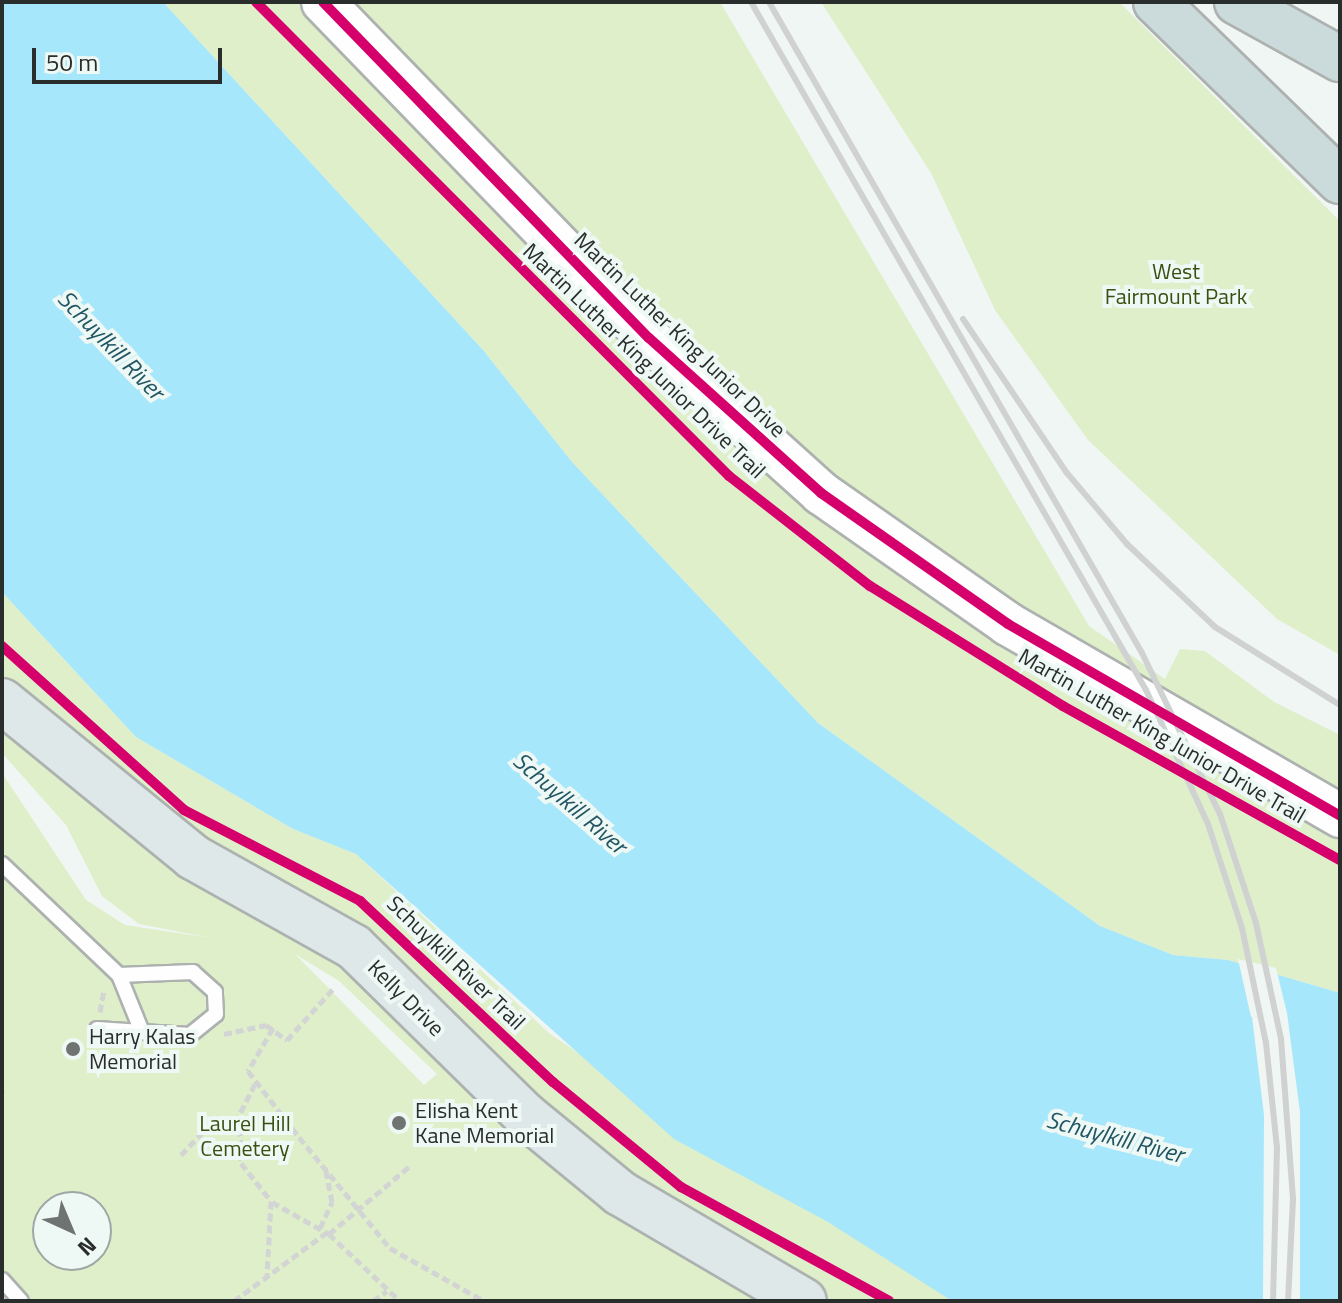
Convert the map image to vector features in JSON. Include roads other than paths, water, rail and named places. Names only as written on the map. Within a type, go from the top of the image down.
[{"type":"highway","points":[[1156,2],[1340,181]]},
{"type":"highway","points":[[1237,2],[1340,59]]},
{"type":"main road","name":"Martin Luther King Junior Drive","points":[[323,2],[649,338],[810,484],[1008,624],[1340,816]]},
{"type":"main road","name":"Kelly Drive","points":[[2,701],[193,857],[354,947],[525,1115],[620,1193],[804,1301]]},
{"type":"lane","points":[[2,864],[113,970],[142,1032]]},
{"type":"lane","points":[[97,1029],[197,1033],[218,1006],[200,975],[175,969],[113,970]]},
{"type":"lane","points":[[2,1280],[21,1301]]},
{"type":"water","name":"Schuylkill River","points":[[2,2],[163,2],[483,350],[572,462],[818,723],[1100,926],[1173,955],[1228,960],[1340,993],[1340,1301],[952,1301],[828,1222],[674,1139],[356,854],[293,829],[136,737],[2,592]]},
{"type":"railway","points":[[751,2],[1146,690],[1208,824],[1242,928],[1266,1043],[1277,1148],[1273,1301]]},
{"type":"railway","points":[[769,2],[1142,653],[1220,814],[1256,923],[1281,1039],[1293,1199],[1288,1301]]},
{"type":"railway","points":[[963,319],[1067,473],[1127,544],[1215,627],[1340,705]]},
{"type":"place","name":"Harry Kalas Memorial","points":[[73,1049]]},
{"type":"place","name":"Elisha Kent Kane Memorial","points":[[399,1123]]},
{"type":"park label","name":"West Fairmount Park","points":[[1176,284]]},
{"type":"park label","name":"Laurel Hill Cemetery","points":[[245,1136]]}]
